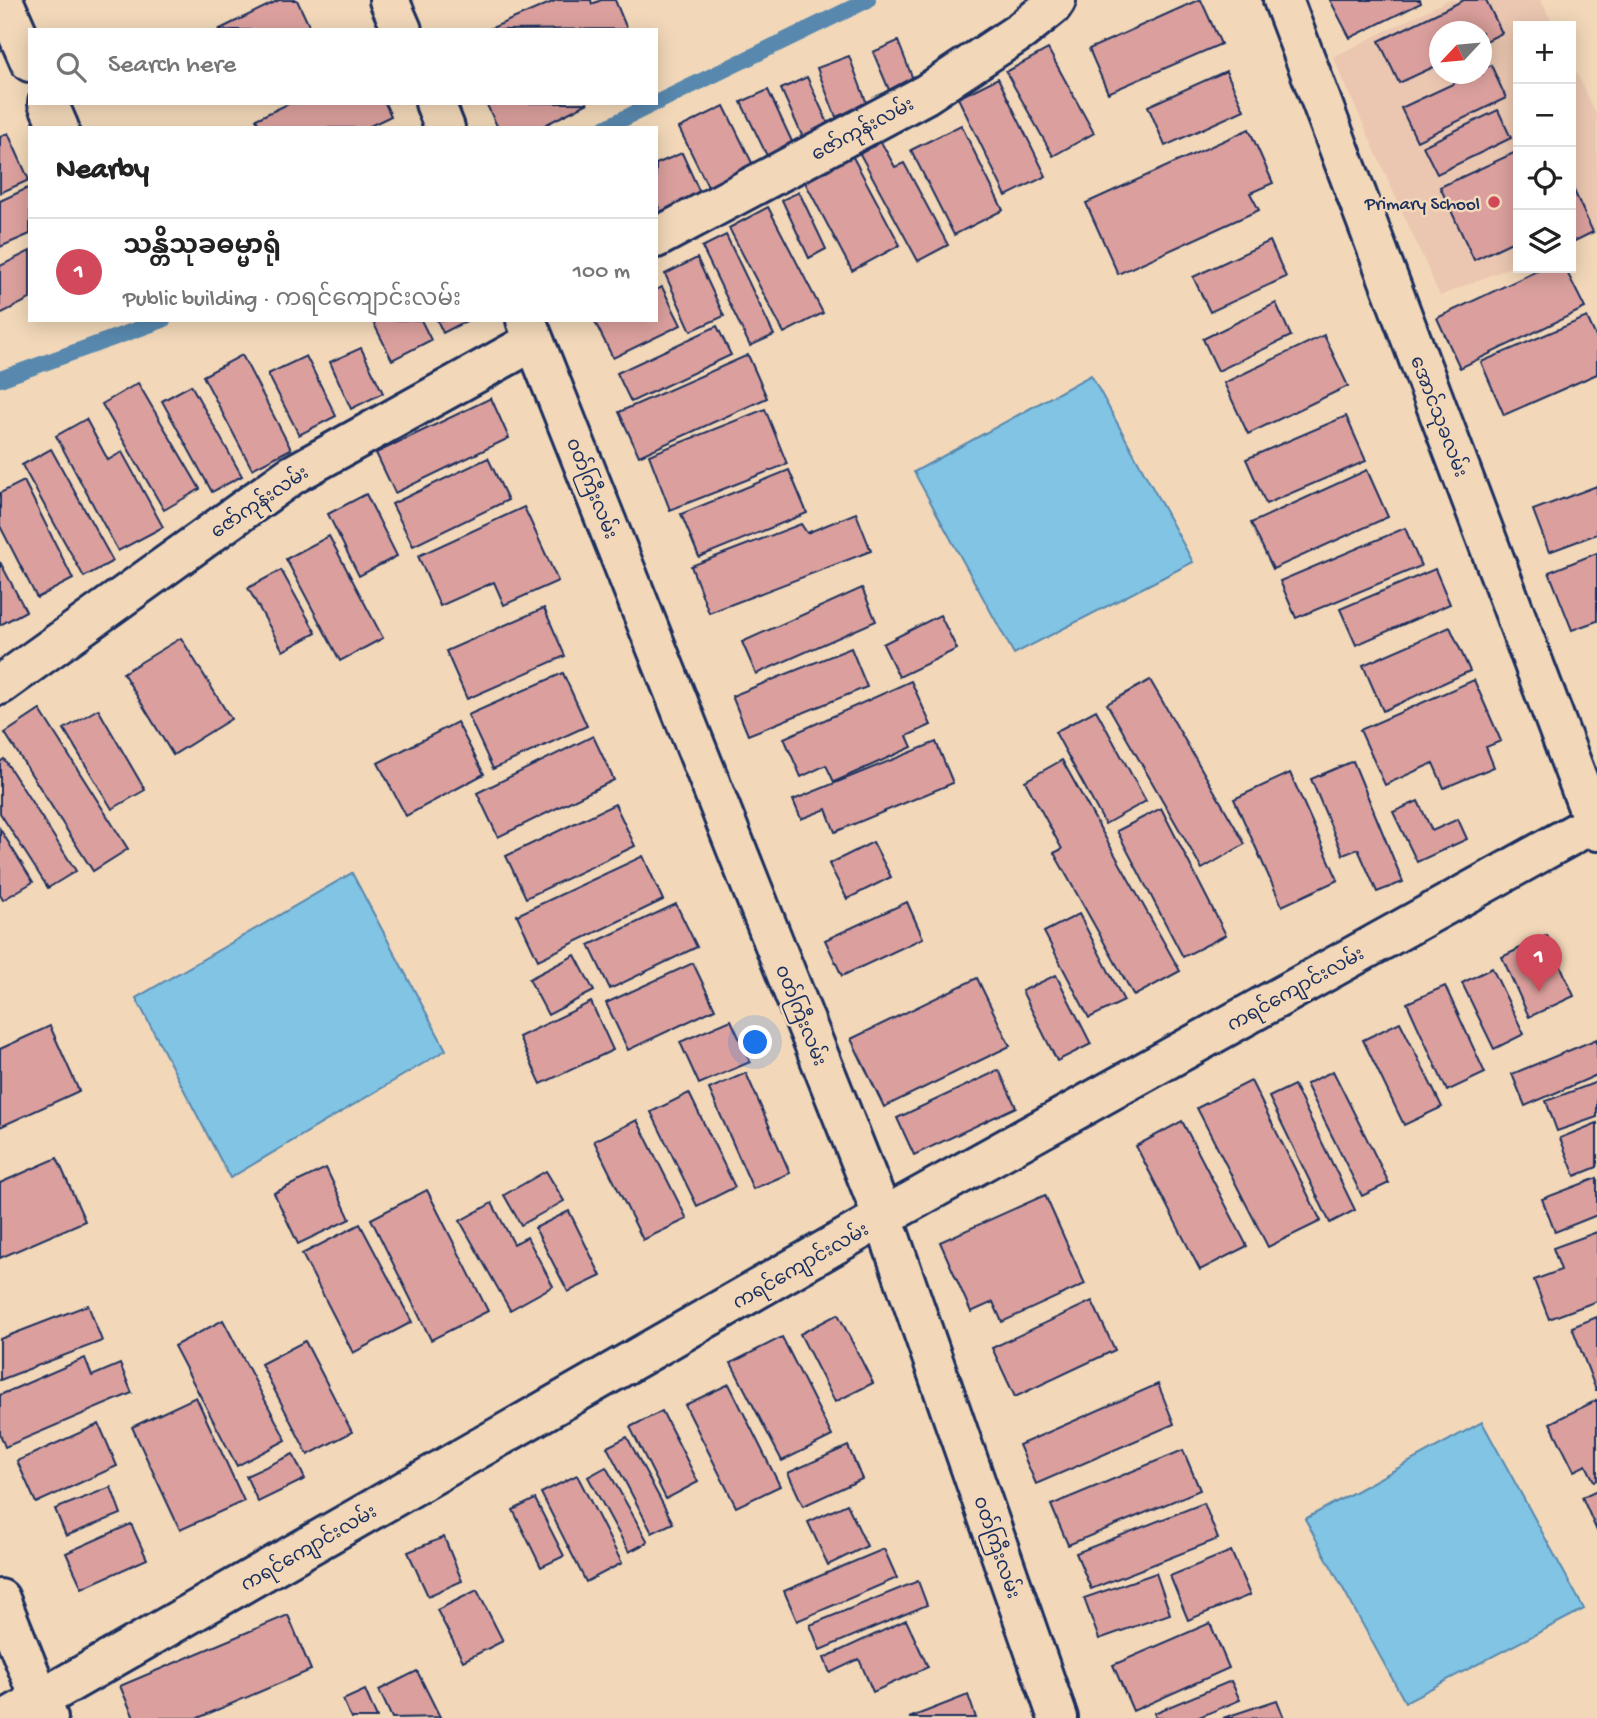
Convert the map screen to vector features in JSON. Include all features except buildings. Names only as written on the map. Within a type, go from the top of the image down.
[{"type":"street","points":[[3,0],[28,57]]},
{"type":"street","points":[[389,0],[401,28]]},
{"type":"street","name":"ဇော်ကုန်းလမ်း","points":[[658,237],[926,94],[1021,31],[1056,0]]},
{"type":"street","name":"အောင်သုခလမ်း","points":[[1283,0],[1596,825]]},
{"type":"street","points":[[49,105],[58,126]]},
{"type":"street","name":"ဇော်ကုန်းလမ်း","points":[[0,685],[292,475],[530,331]]},
{"type":"street","name":"၀တ်ကြီးလမ်း","points":[[530,331],[883,1217],[1058,1718]]},
{"type":"street","name":"ကရင်ကျောင်းလမ်း","points":[[8,1718],[44,1709],[883,1217],[1596,825]]},
{"type":"street","points":[[0,1599],[44,1709]]},
{"type":"shaded area","points":[[1448,0],[1541,0],[1552,21],[1513,21],[1513,266],[1440,296],[1333,57]]},
{"type":"shaded area","points":[[1576,72],[1597,116],[1597,233],[1576,241]]},
{"type":"water","points":[[1091,375],[1193,562],[1014,654],[914,472]]},
{"type":"water","points":[[352,873],[446,1050],[230,1178],[136,998]]},
{"type":"water","points":[[1482,1422],[1584,1609],[1405,1702],[1305,1519]]},
{"type":"waterway","points":[[658,102],[868,0]]},
{"type":"waterway","points":[[609,126],[651,105]]},
{"type":"waterway","points":[[0,379],[157,322]]},
{"type":"place","name":"Primary School","points":[[1494,202]]},
{"type":"place","name":"သန္တိသုခဓမ္မာရုံ","points":[[1539,992]]}]
